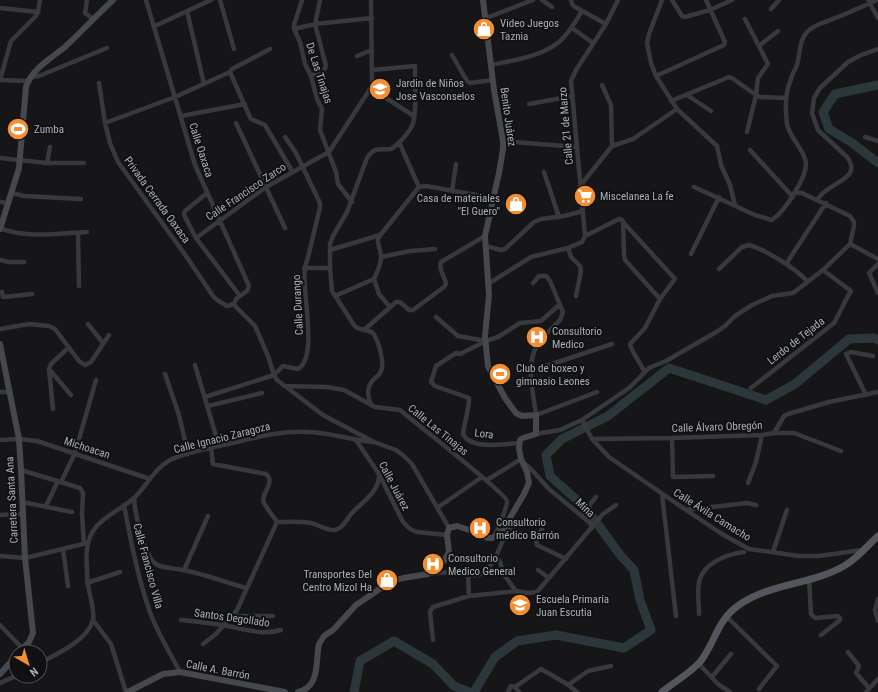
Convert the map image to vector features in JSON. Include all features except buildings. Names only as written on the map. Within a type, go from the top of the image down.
[{"type":"main road","points":[[662,692],[698,663],[726,616],[738,606],[750,598],[825,575],[844,566],[877,538]]},
{"type":"street","points":[[40,0],[38,12],[11,40],[0,80],[29,79],[107,48]]},
{"type":"street","points":[[87,0],[85,13],[93,19]]},
{"type":"street","points":[[87,232],[21,234],[0,228],[19,168],[26,87],[29,79],[41,66],[66,46],[113,0]]},
{"type":"street","name":"Calle Oaxaca","points":[[146,0],[155,26],[193,159],[249,286],[247,291],[236,299],[234,304]]},
{"type":"street","points":[[155,26],[211,0]]},
{"type":"street","points":[[220,0],[234,49]]},
{"type":"street","points":[[302,0],[294,29],[314,24],[372,18]]},
{"type":"street","points":[[311,76],[323,70],[326,64],[314,24],[320,0]]},
{"type":"street","points":[[328,152],[372,86],[371,0]]},
{"type":"street","name":"Benito Juárez","points":[[483,0],[491,66],[503,141],[501,162],[485,236],[489,302],[485,325],[488,366],[507,402],[518,415],[536,415]]},
{"type":"street","points":[[486,18],[534,0]]},
{"type":"street","points":[[542,0],[552,6]]},
{"type":"street","name":"Calle 21 de Marzo","points":[[585,236],[572,77],[606,24],[618,0]]},
{"type":"street","points":[[662,0],[646,43],[647,51],[656,76],[671,101],[677,109],[716,146],[721,165],[731,187],[735,205]]},
{"type":"street","points":[[672,0],[682,16],[685,17],[710,10],[732,0]]},
{"type":"street","points":[[656,76],[725,44],[706,0]]},
{"type":"street","points":[[771,9],[779,0]]},
{"type":"street","points":[[694,187],[772,220],[781,213],[794,195],[806,164],[805,158],[789,132],[787,123],[786,98],[790,80],[797,65],[802,40],[809,30],[869,2],[877,0]]},
{"type":"street","points":[[571,1],[575,7],[606,24]]},
{"type":"street","points":[[869,2],[878,18]]},
{"type":"street","points":[[0,8],[38,12]]},
{"type":"street","points":[[187,11],[204,84]]},
{"type":"street","points":[[491,66],[529,57],[560,41],[572,28],[582,11]]},
{"type":"street","points":[[745,19],[768,64],[758,78],[756,95],[747,132]]},
{"type":"street","points":[[572,28],[593,43]]},
{"type":"street","name":"De Las Tinajas","points":[[294,29],[300,42],[305,64],[311,76],[317,99],[322,109],[320,130],[336,172],[338,184],[352,202]]},
{"type":"street","points":[[759,46],[778,31]]},
{"type":"street","points":[[105,123],[175,97],[204,84],[230,72],[232,69],[270,49]]},
{"type":"street","points":[[818,200],[821,194],[851,173],[853,168],[847,157],[818,130],[812,113],[814,98],[820,88],[848,62],[861,55],[878,49]]},
{"type":"street","points":[[357,56],[372,50]]},
{"type":"street","points":[[452,54],[467,81],[470,83],[493,80]]},
{"type":"street","points":[[371,404],[368,398],[368,389],[372,381],[381,372],[382,364],[376,337],[372,332],[357,328],[354,325],[335,296],[331,286],[331,240],[352,202],[370,153],[380,148],[391,149],[399,142],[412,125],[414,116],[415,66],[372,70]]},
{"type":"street","points":[[230,72],[252,118],[265,125],[292,171]]},
{"type":"street","points":[[671,101],[728,77],[732,78],[760,97],[786,98]]},
{"type":"street","name":"Privada Cerrada Oaxaca","points":[[99,83],[105,123],[110,143],[118,162],[213,296],[227,306],[234,304]]},
{"type":"street","points":[[602,85],[611,105],[612,146]]},
{"type":"street","points":[[372,86],[378,93],[414,116]]},
{"type":"street","points":[[687,95],[711,111]]},
{"type":"street","points":[[529,104],[573,96]]},
{"type":"street","points":[[181,116],[245,104]]},
{"type":"street","points":[[580,187],[612,146],[633,139],[677,109]]},
{"type":"street","points":[[236,123],[285,228]]},
{"type":"street","name":"Calle Durango","points":[[274,376],[283,366],[298,369],[301,368],[307,352],[309,326],[304,294],[304,268],[320,208],[320,203],[296,153],[285,137]]},
{"type":"street","points":[[865,137],[878,141]]},
{"type":"street","points":[[503,141],[577,147]]},
{"type":"street","points":[[399,142],[419,187]]},
{"type":"street","points":[[47,163],[50,147]]},
{"type":"street","points":[[750,150],[794,195]]},
{"type":"street","name":"Calle Francisco Zarco","points":[[196,238],[266,187],[328,152]]},
{"type":"street","points":[[0,158],[47,163],[84,163]]},
{"type":"street","points":[[452,190],[456,164]]},
{"type":"street","points":[[544,172],[559,217]]},
{"type":"street","points":[[390,307],[380,294],[374,279],[381,257],[378,241],[380,235],[419,187],[426,186],[493,198]]},
{"type":"street","points":[[298,692],[308,690],[314,680],[320,640],[333,630],[356,605],[395,579],[428,574],[456,572],[472,576],[485,572],[500,548],[507,523],[524,494],[529,482],[519,448],[519,443],[523,438],[560,430],[582,420],[629,388],[644,371],[666,361],[718,331],[735,316],[752,305],[772,296],[793,293],[823,270],[850,244],[854,226],[850,216],[802,192],[794,195]]},
{"type":"street","points":[[12,193],[24,196],[82,198]]},
{"type":"street","points":[[207,193],[184,213],[196,238],[240,296]]},
{"type":"street","points":[[691,254],[719,197]]},
{"type":"street","points":[[0,202],[8,203]]},
{"type":"street","points":[[786,264],[826,203]]},
{"type":"street","points":[[486,246],[501,250],[505,249],[534,222],[541,219],[559,217],[583,211]]},
{"type":"street","points":[[488,284],[531,257],[568,248],[582,242],[585,236],[619,219],[622,220],[675,279],[660,299],[645,328],[629,346],[639,360],[644,371]]},
{"type":"street","points":[[624,222],[624,254],[626,260],[660,299]]},
{"type":"street","points":[[78,233],[79,286]]},
{"type":"street","points":[[330,250],[380,235]]},
{"type":"street","points":[[364,330],[398,301],[409,310],[413,310],[444,287],[446,282],[440,269],[441,262],[485,236]]},
{"type":"street","points":[[719,269],[742,247],[749,244],[786,264],[807,281]]},
{"type":"street","points":[[850,244],[878,259]]},
{"type":"street","points":[[568,248],[570,254],[580,266],[581,271],[576,296]]},
{"type":"street","points":[[381,257],[410,251],[434,249]]},
{"type":"street","points":[[0,260],[9,262],[24,262]]},
{"type":"street","points":[[878,264],[869,273],[878,292]]},
{"type":"street","points":[[304,268],[330,268]]},
{"type":"street","name":"Lerdo de Tejada","points":[[751,388],[834,324],[851,291],[823,270]]},
{"type":"street","points":[[533,283],[540,276],[546,276],[550,281],[559,306],[563,312],[560,320],[536,347],[532,359],[531,380],[536,415],[536,434]]},
{"type":"street","points":[[335,296],[374,279]]},
{"type":"street","points":[[0,292],[2,292],[3,297],[32,294]]},
{"type":"street","points":[[234,304],[236,308],[255,326],[260,335],[274,376],[277,380],[323,415],[374,442],[396,450],[409,460],[450,528]]},
{"type":"street","points":[[436,317],[458,336],[486,341],[498,337],[520,323],[540,321],[559,306]]},
{"type":"street","points":[[0,329],[29,324],[49,326],[55,329],[79,361],[85,365],[91,362],[109,335]]},
{"type":"street","points":[[88,324],[103,343]]},
{"type":"street","name":"Lora","points":[[486,341],[460,354],[456,353],[442,361],[436,366],[431,382],[435,386],[469,398],[470,400],[467,406],[463,434],[469,442],[487,445],[519,443]]},
{"type":"street","name":"Carretera Santa Ana","points":[[0,344],[19,439],[25,558],[33,633],[27,644]]},
{"type":"street","points":[[531,370],[612,344]]},
{"type":"street","points":[[53,408],[49,369],[54,361],[69,348]]},
{"type":"street","points":[[866,395],[846,354],[851,352],[873,356]]},
{"type":"street","points":[[195,365],[219,446]]},
{"type":"street","points":[[49,369],[71,395]]},
{"type":"street","points":[[165,374],[179,415],[188,454]]},
{"type":"street","points":[[205,397],[274,376]]},
{"type":"street","points":[[46,506],[76,453],[96,380]]},
{"type":"street","name":"Calle Las Tinajas","points":[[284,386],[327,387],[344,390],[379,408],[400,410],[487,480],[507,501],[494,537]]},
{"type":"street","points":[[0,392],[10,392]]},
{"type":"street","points":[[536,415],[597,392]]},
{"type":"street","name":"Calle Álvaro Obregón","points":[[592,439],[762,435],[774,433],[784,416],[788,414],[829,402],[878,392]]},
{"type":"street","points":[[208,406],[262,393]]},
{"type":"street","name":"Calle Ávila Camacho","points":[[582,420],[592,439],[608,457],[722,534],[749,549],[798,556],[819,556],[864,550]]},
{"type":"street","name":"Calle Ignacio Zaragoza","points":[[93,620],[87,583],[86,543],[93,530],[100,523],[134,498],[160,467],[170,460],[219,446],[277,434],[298,432],[330,434],[356,440],[374,442]]},
{"type":"street","points":[[774,433],[794,433],[841,451]]},
{"type":"street","points":[[748,483],[756,462],[762,435]]},
{"type":"street","points":[[672,438],[673,477],[712,476]]},
{"type":"street","name":"Michoacan","points":[[0,440],[19,439],[37,441],[150,479]]},
{"type":"street","name":"Calle Juárez","points":[[356,440],[379,474],[403,522],[417,532],[446,535]]},
{"type":"street","points":[[211,448],[213,464],[266,474],[270,478],[264,503],[277,522]]},
{"type":"street","points":[[487,480],[522,461]]},
{"type":"street","name":"Mina","points":[[516,591],[537,592],[593,526],[582,513],[549,489],[522,461]]},
{"type":"street","points":[[0,556],[25,558],[86,543],[82,514],[83,493],[80,488],[21,470]]},
{"type":"street","points":[[277,522],[310,523],[332,530],[343,526],[351,514],[368,499],[377,484],[379,474]]},
{"type":"street","points":[[437,508],[482,477]]},
{"type":"street","points":[[662,494],[676,616]]},
{"type":"street","points":[[582,513],[596,497]]},
{"type":"street","points":[[134,498],[138,525],[152,559],[158,565],[162,567],[184,570],[246,588]]},
{"type":"street","points":[[22,502],[72,512]]},
{"type":"street","points":[[686,510],[747,503],[756,505]]},
{"type":"street","name":"Calle Francisco Villa","points":[[124,505],[131,546],[145,596],[152,616],[180,672]]},
{"type":"street","points":[[593,526],[603,514],[616,505]]},
{"type":"street","points":[[773,552],[787,510]]},
{"type":"street","points":[[0,515],[22,514]]},
{"type":"street","points":[[184,570],[208,516]]},
{"type":"street","points":[[203,644],[216,634],[236,610],[277,522]]},
{"type":"street","points":[[428,574],[438,567],[448,556],[449,552],[446,535],[450,528],[457,526],[476,532],[488,538],[494,537],[506,529]]},
{"type":"street","points":[[506,529],[536,538]]},
{"type":"street","points":[[542,529],[536,538],[537,545],[566,559]]},
{"type":"street","points":[[63,549],[68,586]]},
{"type":"street","points":[[699,614],[699,581],[704,572],[714,562],[720,562],[742,555],[749,549]]},
{"type":"street","points":[[496,556],[500,562],[504,575],[516,591]]},
{"type":"street","points":[[538,570],[549,578]]},
{"type":"street","points":[[87,583],[120,572]]},
{"type":"street","points":[[468,574],[469,596]]},
{"type":"street","points":[[809,579],[811,614],[814,618],[838,616],[840,618],[840,620],[821,636]]},
{"type":"street","points":[[433,640],[430,612],[433,607],[469,596],[516,591]]},
{"type":"street","points":[[878,599],[875,610],[878,621]]},
{"type":"street","points":[[231,616],[273,616]]},
{"type":"street","points":[[726,616],[777,666],[759,689]]},
{"type":"street","points":[[48,659],[79,640],[93,620],[110,644],[127,692]]},
{"type":"street","name":"Santos Degollado","points":[[181,620],[223,625],[261,633],[281,630]]},
{"type":"street","points":[[0,625],[16,644]]},
{"type":"street","points":[[848,652],[859,666],[856,673],[867,690],[878,679]]},
{"type":"street","points":[[712,677],[731,654]]},
{"type":"street","points":[[698,663],[719,685],[730,692]]},
{"type":"street","points":[[0,674],[8,665]]},
{"type":"street","points":[[568,685],[588,671],[611,666]]},
{"type":"street","points":[[508,692],[513,687],[541,669],[577,692]]},
{"type":"street","name":"Calle A. Barrón","points":[[127,692],[163,674],[180,672],[285,692]]},
{"type":"street","points":[[513,687],[519,692]]},
{"type":"waterway","points":[[878,85],[835,94],[823,112],[829,129],[851,142],[878,163]]},
{"type":"waterway","points":[[474,692],[495,657],[517,641],[556,635],[624,648],[651,630],[640,600],[634,570],[621,556],[585,507],[550,476],[546,455],[562,439],[608,416],[669,368],[766,400],[795,384],[849,339],[874,338],[878,340]]},
{"type":"waterway","points":[[354,692],[360,661],[394,641],[433,664],[454,686],[469,692]]},
{"type":"place","name":"Video Juegos Taznia","points":[[484,29]]},
{"type":"place","name":"Jardin de Niños Jose Vasconselos","points":[[380,89]]},
{"type":"place","name":"Zumba","points":[[18,129]]},
{"type":"place","name":"Miscelanea La fe","points":[[585,196]]},
{"type":"place","name":"Casa de materiales \"El Guero\"","points":[[516,204]]},
{"type":"place","name":"Consultorio Medico","points":[[537,337]]},
{"type":"place","name":"Club de boxeo y gimnasio Leones","points":[[500,374]]},
{"type":"place","name":"Consultorio médico Barrón","points":[[480,528]]},
{"type":"place","name":"Consultorio Medico General","points":[[433,564]]},
{"type":"place","name":"Transportes Del Centro Mizol Ha","points":[[387,580]]},
{"type":"place","name":"Escuela Primaria Juan Escutia","points":[[520,605]]}]
